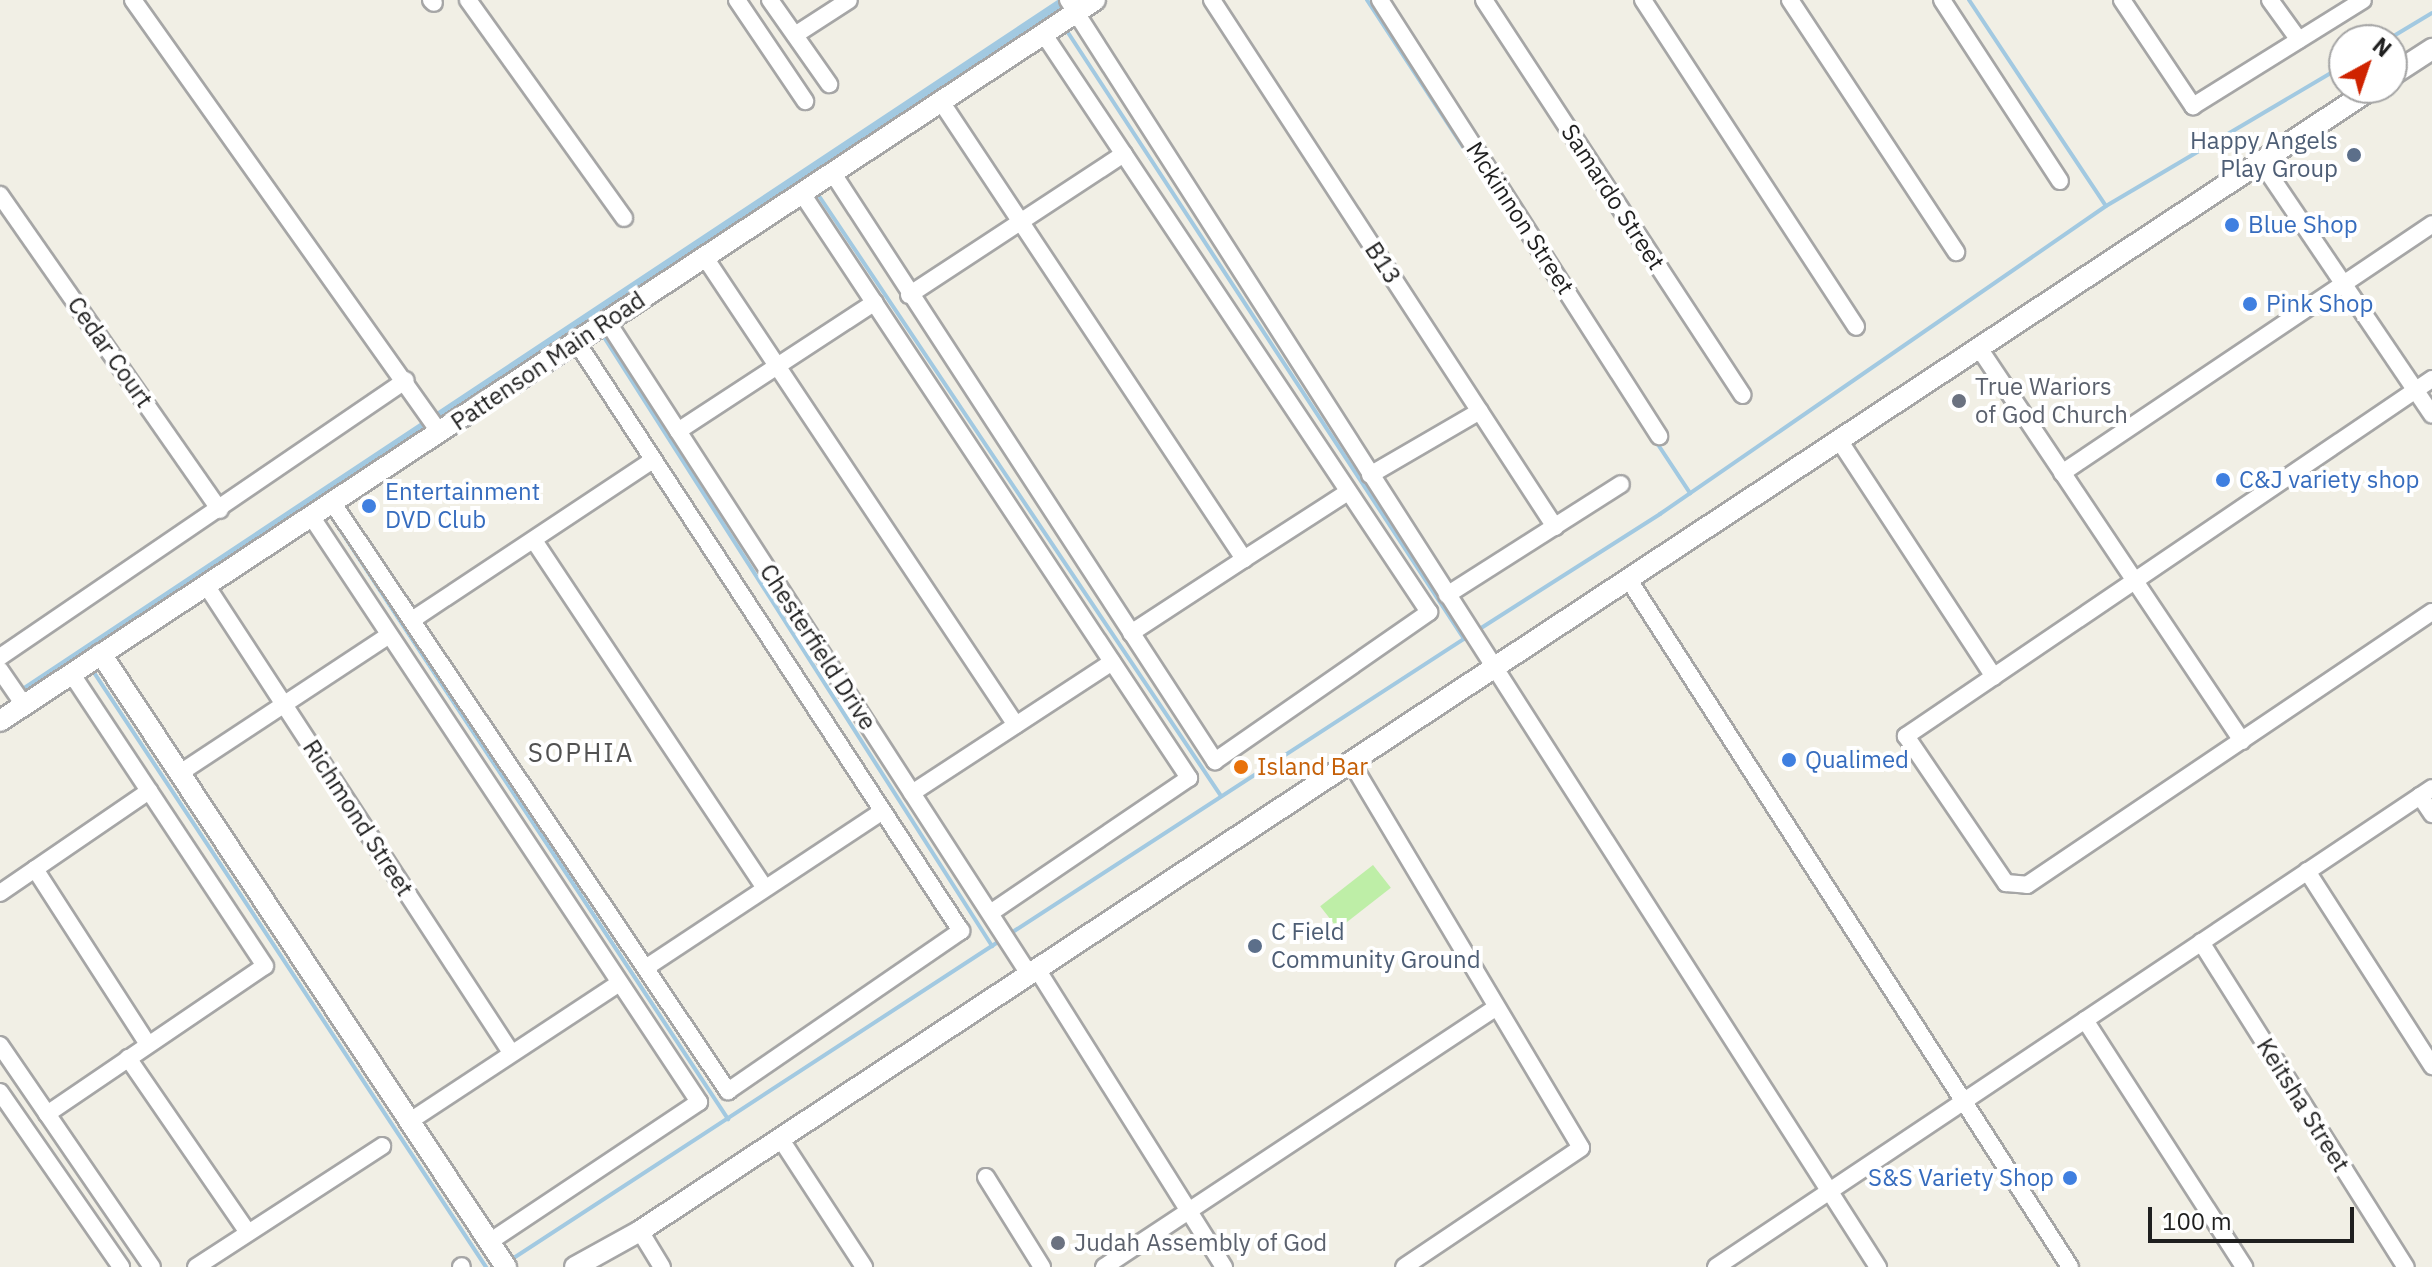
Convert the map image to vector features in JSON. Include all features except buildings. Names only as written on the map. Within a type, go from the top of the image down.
[{"type":"street","points":[[133,0],[406,380],[437,428]]},
{"type":"street","points":[[468,0],[624,218]]},
{"type":"street","points":[[737,0],[805,101]]},
{"type":"street","points":[[770,0],[829,84]]},
{"type":"street","points":[[795,35],[849,0]]},
{"type":"street","name":"Pattenson Main Road","points":[[0,721],[19,698],[72,674],[332,502],[437,428],[607,321],[1047,30],[1072,10],[1095,0]]},
{"type":"street","name":"B13","points":[[1212,0],[1555,527]]},
{"type":"street","name":"Mckinnon Street","points":[[1380,0],[1659,436]]},
{"type":"street","name":"Samardo Street","points":[[1484,0],[1742,395]]},
{"type":"street","points":[[1643,0],[1856,327]]},
{"type":"street","points":[[1790,0],[1956,252]]},
{"type":"street","points":[[1942,0],[2060,181]]},
{"type":"street","points":[[2122,0],[2193,106],[2363,0]]},
{"type":"street","points":[[2270,0],[2299,40]]},
{"type":"street","points":[[1072,10],[1878,1267]]},
{"type":"street","points":[[830,174],[1215,761],[1429,612],[1124,154],[1047,30]]},
{"type":"street","points":[[2408,65],[2432,49]]},
{"type":"street","points":[[940,100],[1244,559]]},
{"type":"street","points":[[575,1267],[640,1231],[2349,104]]},
{"type":"street","points":[[909,295],[1124,154]]},
{"type":"street","points":[[2261,162],[2432,415]]},
{"type":"street","points":[[804,190],[1189,778],[990,913]]},
{"type":"street","name":"Cedar Court","points":[[0,195],[220,510]]},
{"type":"street","points":[[2062,473],[2432,224]]},
{"type":"street","points":[[704,256],[1016,725]]},
{"type":"street","points":[[678,431],[875,302]]},
{"type":"street","name":"Chesterfield Drive","points":[[607,321],[990,913],[1033,972],[1224,1267]]},
{"type":"street","name":"Chesterfield Drive","points":[[576,341],[961,931],[728,1091],[647,967]]},
{"type":"street","points":[[1979,348],[2242,741]]},
{"type":"street","points":[[2432,379],[1906,736],[2006,883],[2037,881],[2432,612]]},
{"type":"street","points":[[0,657],[220,510],[406,380]]},
{"type":"street","points":[[1370,475],[1480,411]]},
{"type":"street","points":[[1839,440],[1994,677]]},
{"type":"street","points":[[412,620],[535,542],[653,460]]},
{"type":"street","points":[[1447,595],[1621,484]]},
{"type":"street","points":[[1131,633],[1348,492]]},
{"type":"street","points":[[332,502],[647,967],[881,812]]},
{"type":"street","points":[[311,516],[699,1102],[490,1244]]},
{"type":"street","points":[[535,542],[764,887]]},
{"type":"street","points":[[1629,580],[2070,1267]]},
{"type":"street","name":"Richmond Street","points":[[206,585],[510,1051]]},
{"type":"street","points":[[180,773],[388,636]]},
{"type":"street","points":[[101,654],[506,1267]]},
{"type":"street","points":[[912,793],[1112,662]]},
{"type":"street","points":[[0,670],[19,698]]},
{"type":"street","points":[[47,1114],[147,1043],[265,966],[72,674]]},
{"type":"street","points":[[1351,762],[1581,1148],[1404,1267]]},
{"type":"street","points":[[0,893],[149,791]]},
{"type":"street","points":[[1716,1267],[2426,792],[2432,814]]},
{"type":"street","points":[[35,869],[147,1043]]},
{"type":"street","points":[[2307,871],[2432,1066]]},
{"type":"street","name":"Keitsha Street","points":[[2201,942],[2406,1267]]},
{"type":"street","points":[[410,1121],[510,1051],[619,983]]},
{"type":"street","points":[[1104,1267],[1190,1213],[1495,1008]]},
{"type":"street","points":[[2085,1020],[2244,1267]]},
{"type":"street","points":[[0,1045],[152,1267]]},
{"type":"street","points":[[128,1058],[246,1230]]},
{"type":"street","points":[[0,1092],[121,1267]]},
{"type":"street","points":[[780,1138],[864,1267]]},
{"type":"street","points":[[196,1267],[246,1230],[382,1146]]},
{"type":"street","points":[[986,1177],[1042,1267]]},
{"type":"street","points":[[640,1231],[662,1267]]},
{"type":"green space","points":[[1373,865],[1391,888],[1338,929],[1320,906]]},
{"type":"waterway","points":[[24,694],[1070,0]]},
{"type":"waterway","points":[[1367,0],[1528,246]]},
{"type":"waterway","points":[[1969,0],[2106,206]]},
{"type":"waterway","points":[[2408,27],[2432,13]]},
{"type":"waterway","points":[[1065,28],[1464,639]]},
{"type":"waterway","points":[[1478,630],[1660,514],[2106,206],[2328,74]]},
{"type":"waterway","points":[[815,190],[1221,796]]},
{"type":"waterway","points":[[602,334],[992,946]]},
{"type":"waterway","points":[[1655,440],[1690,493]]},
{"type":"waterway","points":[[329,513],[728,1119]]},
{"type":"waterway","points":[[1008,935],[1470,635]]},
{"type":"waterway","points":[[91,668],[486,1267]]},
{"type":"waterway","points":[[509,1261],[1001,940]]},
{"type":"place","name":"Happy Angels Play Group","points":[[2354,155]]},
{"type":"place","name":"Blue Shop","points":[[2232,225]]},
{"type":"place","name":"Pink Shop","points":[[2250,304]]},
{"type":"place","name":"True Wariors of God Church","points":[[1959,401]]},
{"type":"place","name":"C&J variety shop","points":[[2223,480]]},
{"type":"place","name":"Entertainment DVD Club","points":[[369,506]]},
{"type":"place","name":"Qualimed","points":[[1789,760]]},
{"type":"place","name":"Island Bar","points":[[1241,767]]},
{"type":"place","name":"C Field Community Ground","points":[[1255,946]]},
{"type":"place","name":"S&S Variety Shop","points":[[2070,1178]]},
{"type":"place","name":"Judah Assembly of God","points":[[1058,1243]]},
{"type":"district","name":"SOPHIA","points":[[581,753]]}]
